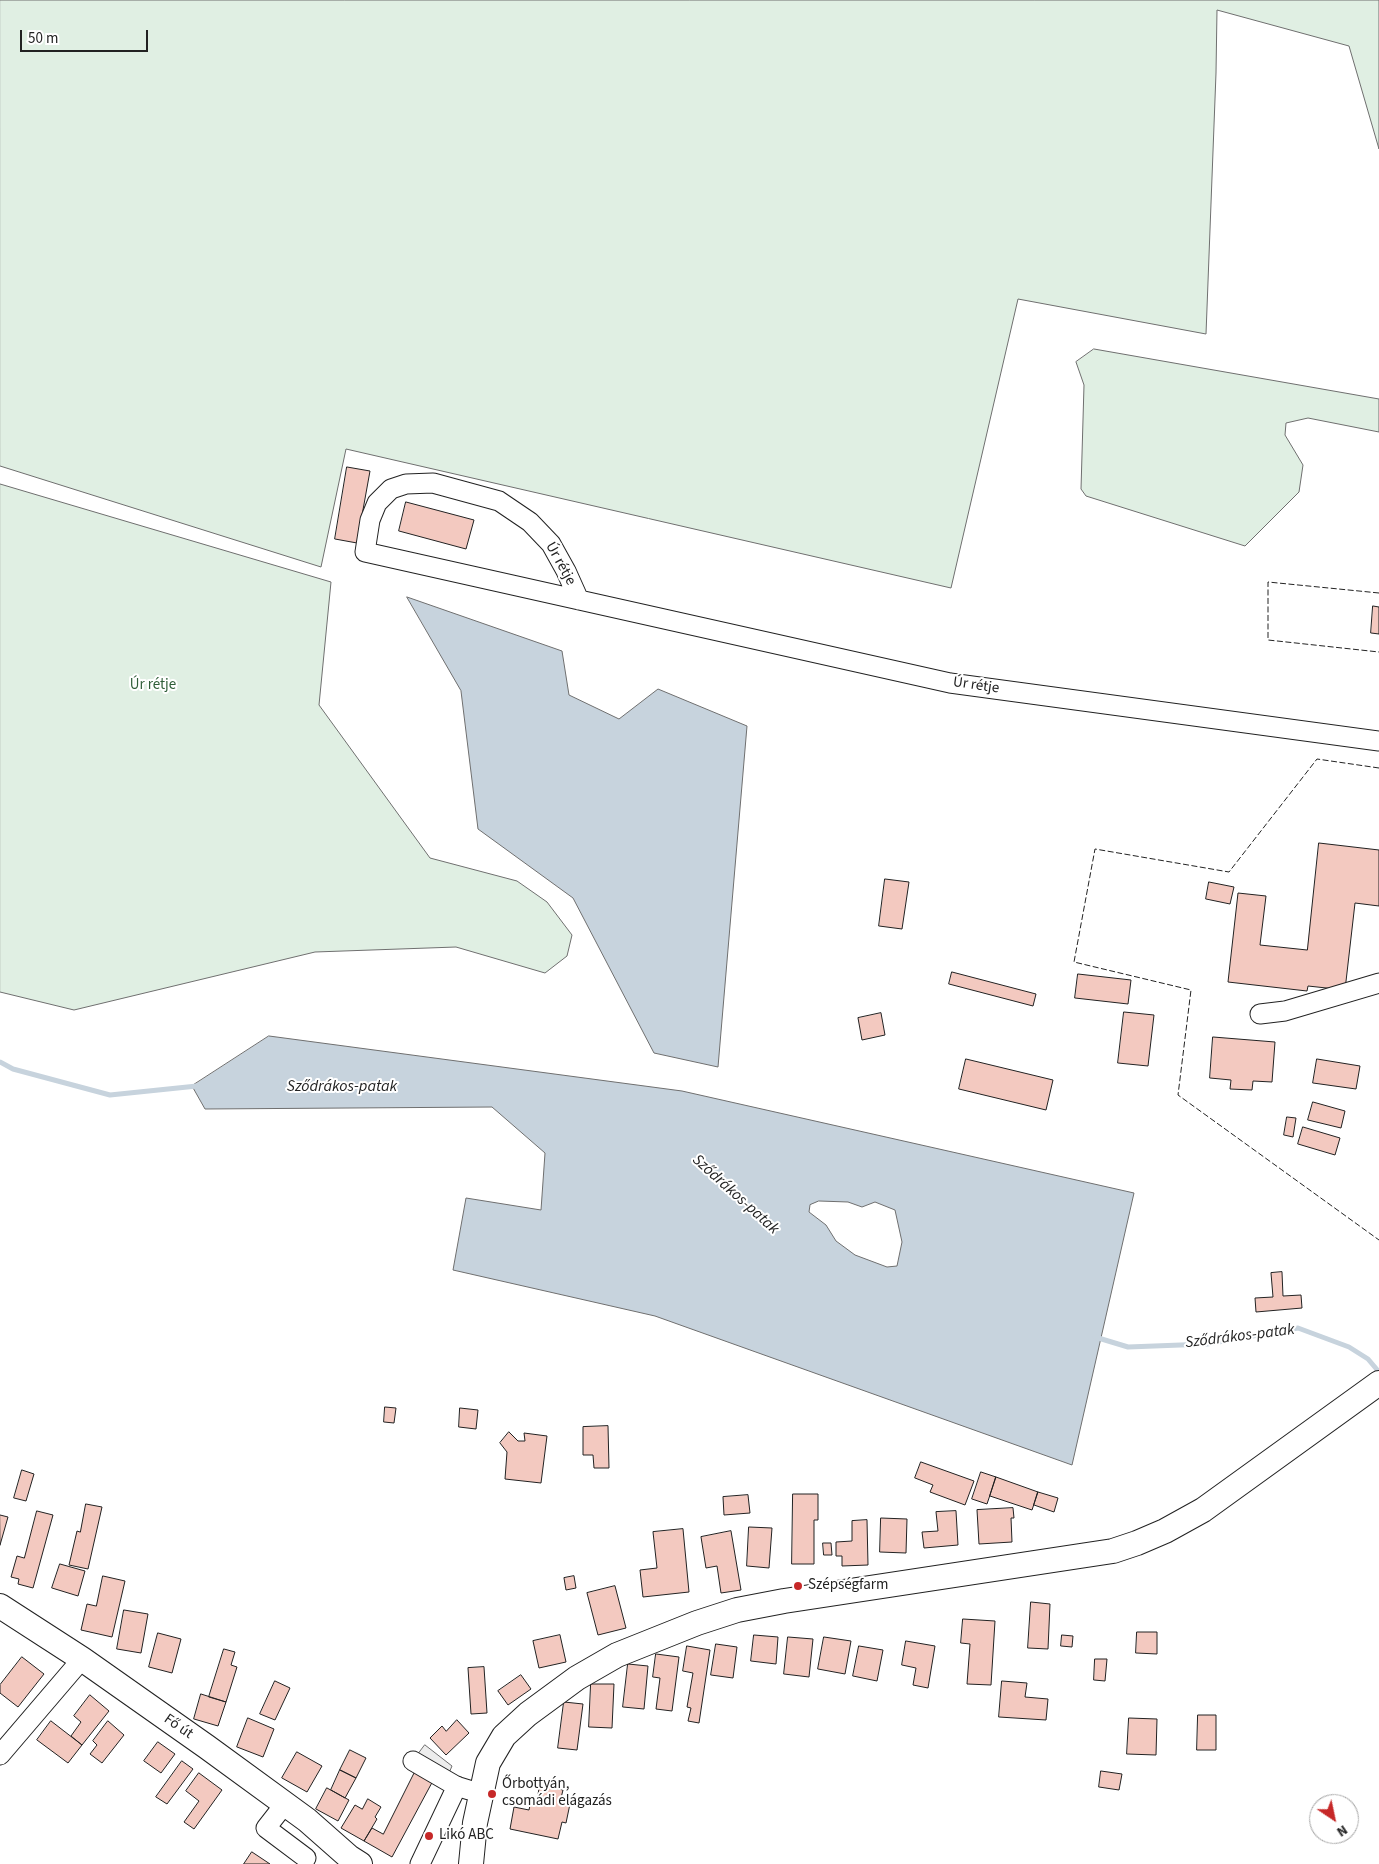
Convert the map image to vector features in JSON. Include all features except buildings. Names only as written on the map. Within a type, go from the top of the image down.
[{"type":"main road","points":[[471,1864],[488,1763],[504,1736],[528,1714],[577,1678],[617,1655],[697,1623],[737,1610],[784,1601],[1112,1551],[1137,1543],[1165,1532],[1203,1510],[1373,1387]]},
{"type":"main road","name":"Fő út","points":[[0,1606],[82,1659],[207,1747],[307,1820],[354,1862]]},
{"type":"main road","points":[[456,1864],[462,1842],[480,1804]]},
{"type":"street","name":"Úr rétje","points":[[579,600],[551,544],[530,522],[499,501],[433,483],[406,484],[392,489],[377,503],[370,520],[365,552],[579,600],[950,683],[1379,740]]},
{"type":"street","points":[[1260,1014],[1285,1011],[1379,983]]},
{"type":"street","points":[[0,1755],[82,1659]]},
{"type":"street","points":[[413,1761],[457,1786],[480,1804]]},
{"type":"street","points":[[420,1864],[457,1786]]},
{"type":"street","points":[[284,1805],[266,1828],[303,1861],[318,1852],[329,1840]]},
{"type":"green space","points":[[0,0],[1379,0],[1379,149],[1349,46],[1217,10],[1206,334],[1018,299],[951,588],[346,449],[321,567],[0,466]]},
{"type":"green space","points":[[1094,349],[1379,399],[1379,432],[1308,418],[1286,423],[1285,435],[1303,465],[1299,492],[1245,546],[1086,496],[1081,489],[1084,385],[1076,362]]},
{"type":"green space","name":"Úr rétje","points":[[0,484],[331,582],[319,705],[430,858],[517,881],[547,902],[572,935],[567,956],[545,973],[456,947],[315,952],[74,1010],[0,992]]},
{"type":"shaded area","points":[[425,1745],[452,1766],[446,1780],[413,1761]]},
{"type":"water","points":[[407,597],[562,651],[569,695],[619,719],[658,689],[747,726],[718,1067],[654,1053],[573,898],[478,829],[461,691]]},
{"type":"water","points":[[269,1036],[682,1091],[1134,1193],[1072,1465],[655,1316],[453,1270],[466,1198],[541,1210],[545,1153],[492,1107],[205,1109],[192,1086]],"holes":[[[819,1201],[848,1202],[862,1207],[875,1202],[895,1210],[902,1242],[897,1266],[887,1267],[855,1255],[836,1241],[826,1225],[809,1212],[810,1205]]]},
{"type":"waterway","name":"Sződrákos-patak","points":[[0,1062],[13,1069],[110,1095],[197,1086]]},
{"type":"waterway","name":"Sződrákos-patak","points":[[1095,1337],[1128,1347],[1207,1344],[1298,1328],[1349,1347],[1368,1359],[1379,1372]]},
{"type":"fence","points":[[1379,593],[1268,582],[1268,640],[1379,652]]},
{"type":"fence","points":[[1379,768],[1317,759],[1229,872],[1095,849],[1074,962],[1191,990],[1178,1095],[1379,1240]]},
{"type":"place","name":"Szépségfarm","points":[[798,1586]]},
{"type":"place","name":"Őrbottyán, csomádi elágazás","points":[[492,1794]]},
{"type":"place","name":"Likó ABC","points":[[429,1836]]}]
